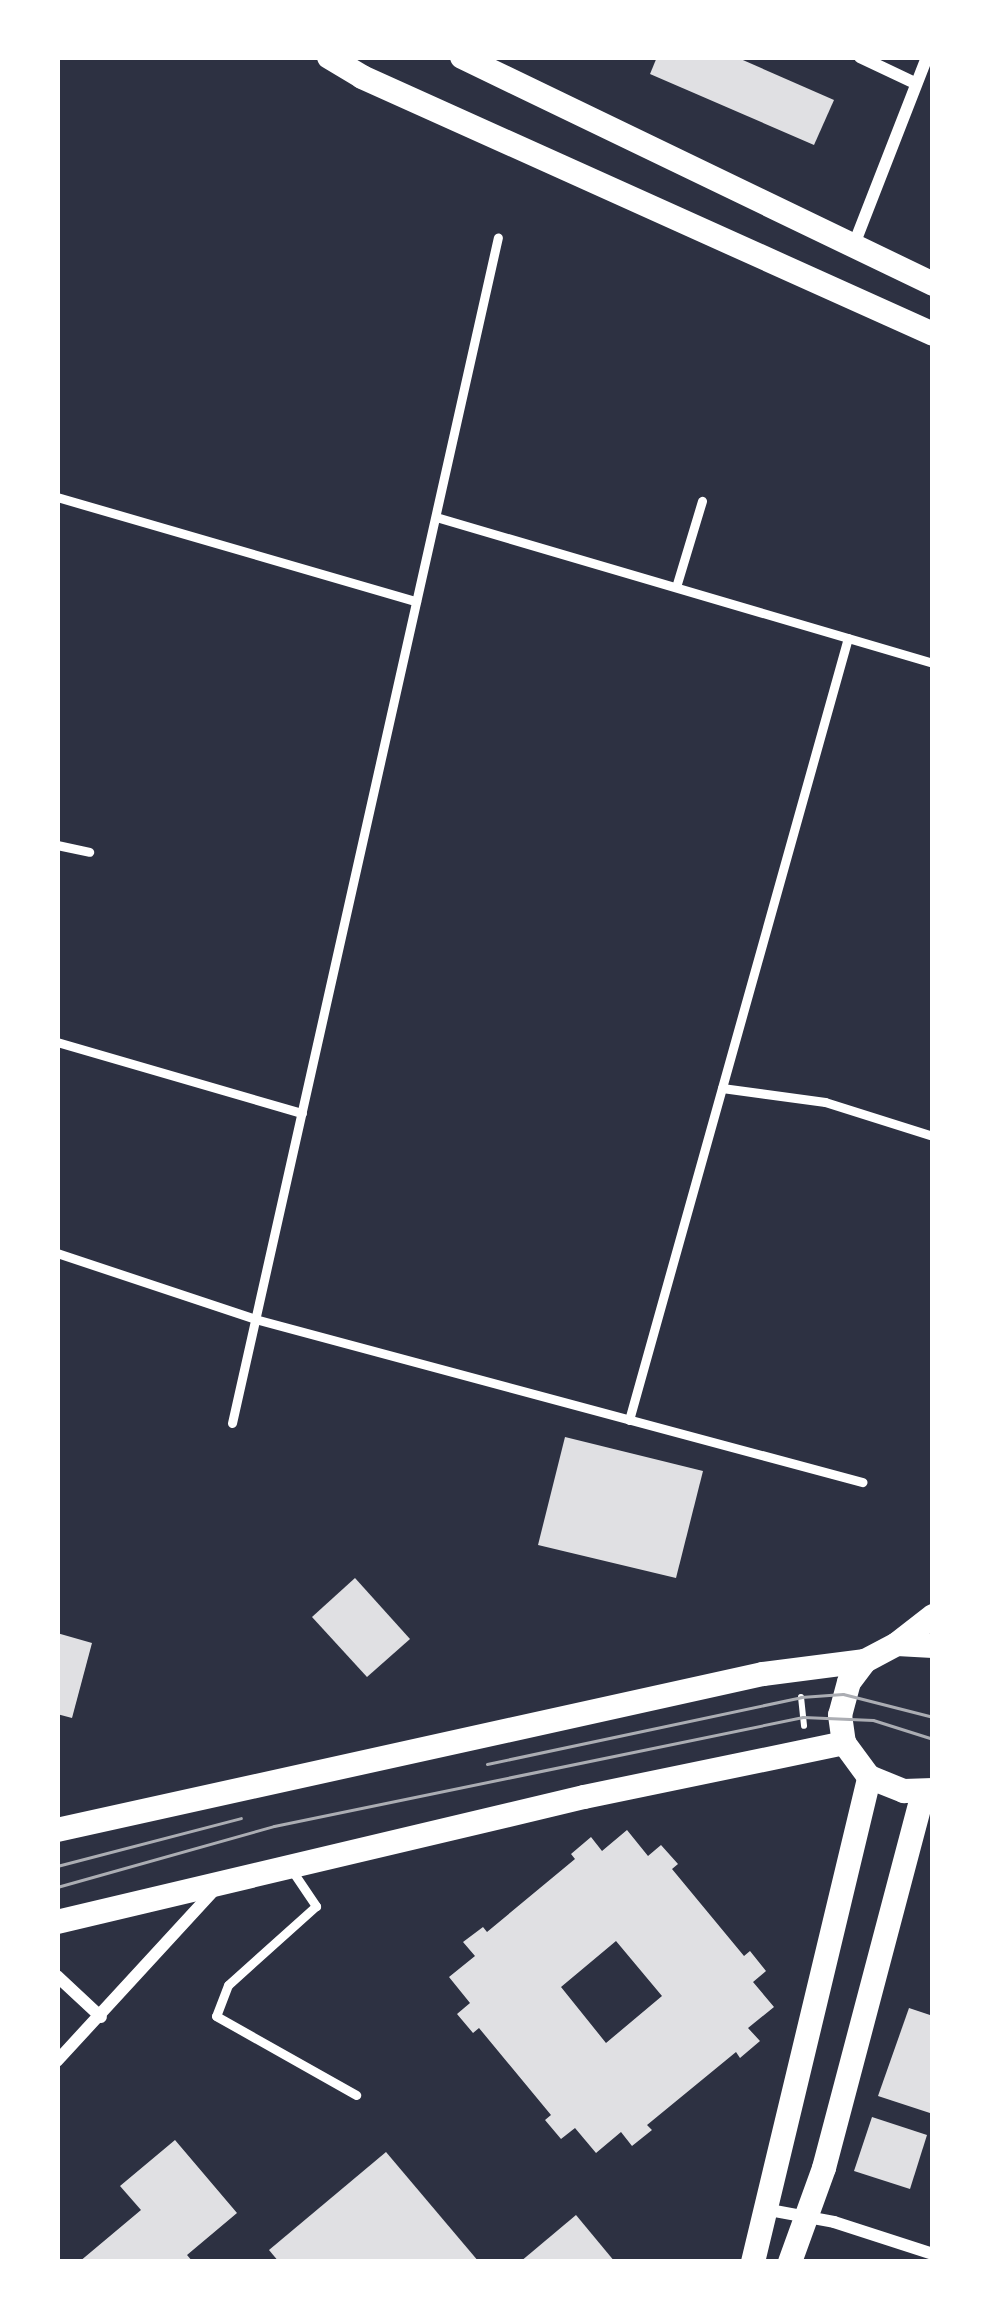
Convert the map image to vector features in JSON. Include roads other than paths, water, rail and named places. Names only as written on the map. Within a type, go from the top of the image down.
[{"type":"main road","points":[[329,57],[362,77],[933,334]]},
{"type":"main road","points":[[462,57],[933,284]]},
{"type":"main road","points":[[57,1830],[763,1674],[865,1661],[933,1616]]},
{"type":"main road","points":[[897,1644],[933,1646]]},
{"type":"main road","points":[[790,2262],[807,2217],[928,1791],[904,1792],[869,1777],[844,1743],[843,1694],[865,1661]]},
{"type":"main road","points":[[57,1922],[224,1878],[844,1743]]},
{"type":"main road","points":[[753,2262],[869,1777]]},
{"type":"street","points":[[860,57],[915,83]]},
{"type":"street","points":[[853,248],[927,57]]},
{"type":"street","points":[[57,2061],[224,1878]]},
{"type":"street","points":[[57,1976],[100,2017]]},
{"type":"street","points":[[763,2209],[933,2254]]},
{"type":"lane","points":[[232,1423],[499,237]]},
{"type":"lane","points":[[57,496],[416,601]]},
{"type":"lane","points":[[676,587],[702,501]]},
{"type":"lane","points":[[436,517],[933,663]]},
{"type":"lane","points":[[629,1420],[848,638]]},
{"type":"lane","points":[[57,845],[89,852]]},
{"type":"lane","points":[[57,1042],[302,1113]]},
{"type":"lane","points":[[722,1088],[825,1102],[933,1136]]},
{"type":"lane","points":[[57,1253],[255,1319],[862,1482]]},
{"type":"lane","points":[[288,1864],[316,1906],[228,1985],[216,2015],[356,2095]]},
{"type":"tram line","points":[[487,1764],[801,1697],[843,1694],[933,1717]]},
{"type":"tram line","points":[[57,1887],[274,1826],[803,1717],[873,1720],[933,1739]]},
{"type":"tram line","points":[[57,1866],[241,1818]]}]
